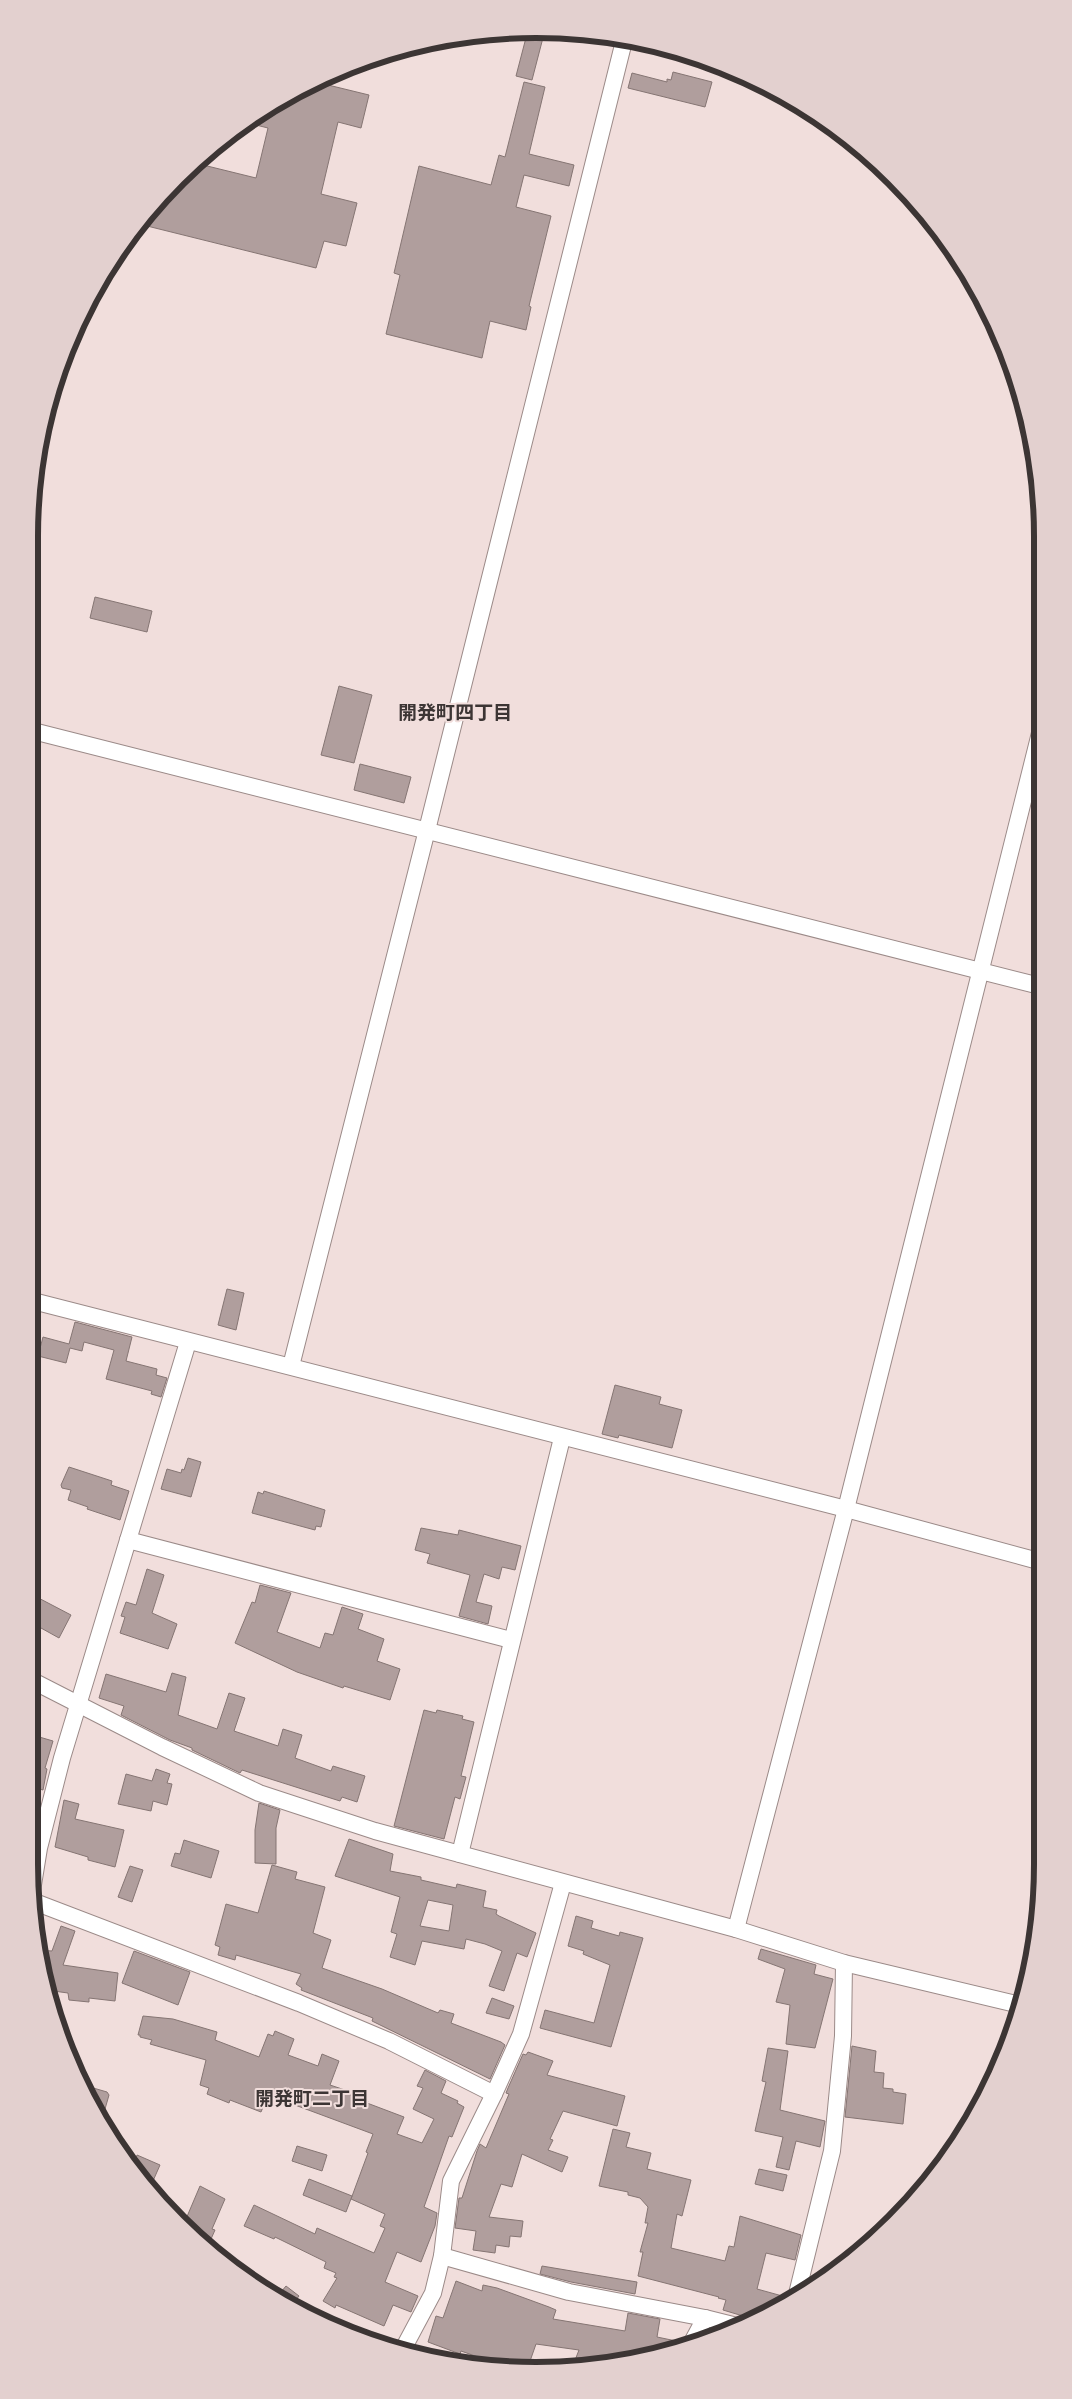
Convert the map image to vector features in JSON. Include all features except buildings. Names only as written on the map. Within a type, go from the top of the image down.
[{"type":"street","points":[[291,1366],[623,45]]},
{"type":"street","points":[[38,732],[1034,984]]},
{"type":"street","points":[[736,1929],[846,1509],[1034,757]]},
{"type":"street","points":[[38,1302],[188,1342],[291,1366],[562,1438],[846,1509],[1034,1560]]},
{"type":"street","points":[[38,1854],[78,1704],[188,1342]]},
{"type":"street","points":[[460,1854],[562,1438]]},
{"type":"street","points":[[128,1540],[511,1640]]},
{"type":"street","points":[[38,1684],[259,1793],[375,1831],[736,1929],[844,1962],[1014,2004]]},
{"type":"street","points":[[405,2345],[433,2293],[442,2256],[451,2181],[521,2034],[563,1883]]},
{"type":"street","points":[[40,1904],[299,2003],[389,2040],[494,2094]]},
{"type":"street","points":[[799,2286],[832,2150],[844,2036],[844,1962]]},
{"type":"street","points":[[442,2256],[568,2292],[727,2324]]},
{"type":"street","points":[[696,2335],[705,2318]]},
{"type":"district","name":"開発町四丁目","points":[[455,712]]},
{"type":"district","name":"開発町二丁目","points":[[312,2098]]}]
